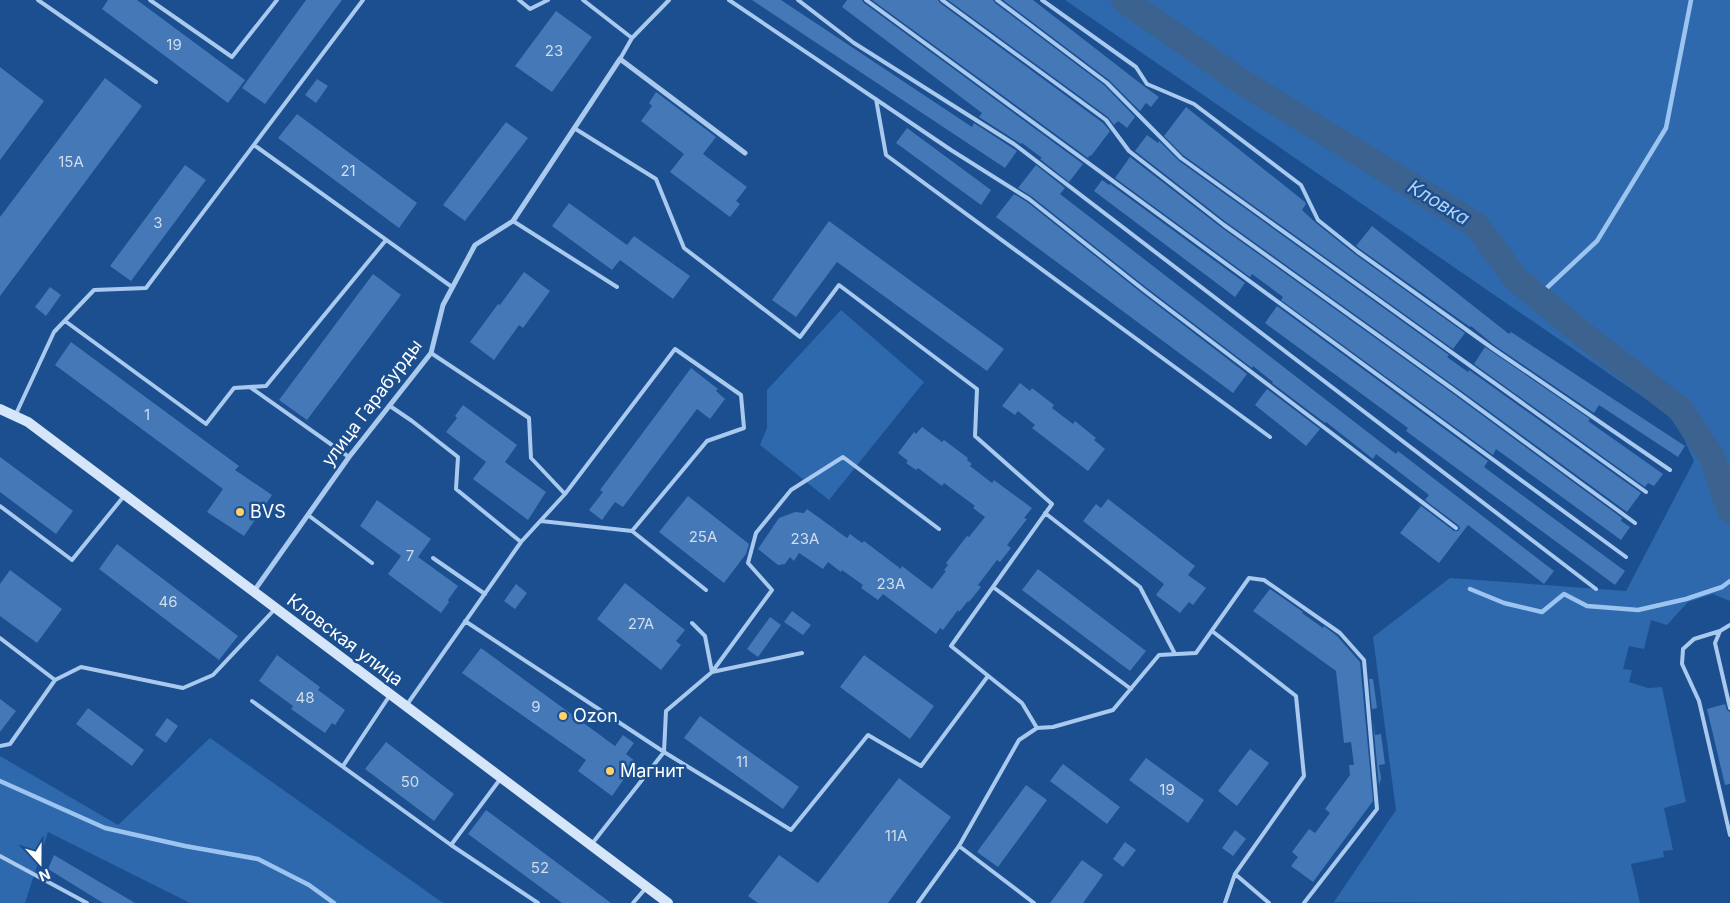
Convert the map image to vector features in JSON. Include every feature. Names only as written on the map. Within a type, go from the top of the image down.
[{"type":"street","name":"улица Гарабурды","points":[[254,591],[348,457],[432,353],[443,305],[475,245],[513,221],[620,59]]},
{"type":"street","points":[[620,59],[745,153]]},
{"type":"street","name":"Кловская улица","points":[[0,408],[28,422],[668,903]]},
{"type":"lane","points":[[38,0],[156,82]]},
{"type":"lane","points":[[150,0],[232,57],[277,0]]},
{"type":"lane","points":[[16,416],[54,332],[94,290],[146,288],[363,0]]},
{"type":"lane","points":[[519,0],[530,8],[548,0]]},
{"type":"lane","points":[[583,0],[632,38]]},
{"type":"lane","points":[[620,59],[632,38],[670,0]]},
{"type":"lane","points":[[728,0],[952,150],[1029,199],[1145,291],[1456,528]]},
{"type":"lane","points":[[798,0],[854,43],[1014,144],[1452,481],[1596,589]]},
{"type":"lane","points":[[866,0],[1626,557]]},
{"type":"lane","points":[[942,0],[1106,120],[1129,151],[1224,225],[1635,523]]},
{"type":"lane","points":[[997,0],[1107,83],[1181,158],[1646,492]]},
{"type":"lane","points":[[1042,0],[1136,67],[1146,84],[1194,104],[1301,185],[1318,220],[1358,252],[1492,348],[1670,470]]},
{"type":"lane","points":[[876,99],[886,155],[1270,437]]},
{"type":"lane","points":[[574,128],[656,179],[684,248],[800,337],[839,285],[977,388],[975,436],[1052,504],[952,646],[1022,703],[1037,728]]},
{"type":"lane","points":[[254,145],[452,287]]},
{"type":"lane","points":[[513,221],[617,287]]},
{"type":"lane","points":[[65,321],[206,424],[234,388],[266,386],[386,240]]},
{"type":"lane","points":[[406,706],[521,542],[565,494],[674,349],[741,395],[744,428],[707,440],[632,531]]},
{"type":"lane","points":[[432,353],[529,418],[531,458],[565,494]]},
{"type":"lane","points":[[250,387],[348,457]]},
{"type":"lane","points":[[390,406],[458,457],[456,489],[521,542]]},
{"type":"lane","points":[[591,845],[664,752],[666,712],[712,672],[772,590],[748,563],[756,533],[791,490],[843,457],[939,529]]},
{"type":"lane","points":[[0,506],[72,560],[125,495]]},
{"type":"lane","points":[[1045,513],[1140,587],[1175,654]]},
{"type":"lane","points":[[308,515],[372,563]]},
{"type":"lane","points":[[541,521],[632,531],[706,590]]},
{"type":"lane","points":[[433,558],[485,594]]},
{"type":"lane","points":[[918,903],[959,846],[1019,740],[1037,728],[1053,727],[1113,710],[1159,655],[1196,653],[1249,578],[1264,580],[1340,633],[1364,660],[1377,809],[1304,903]]},
{"type":"lane","points":[[993,587],[1131,689]]},
{"type":"lane","points":[[0,746],[10,744],[55,680],[81,667],[183,688],[213,675],[276,609]]},
{"type":"lane","points":[[465,621],[664,752],[791,830],[868,735],[921,766],[988,676]]},
{"type":"lane","points":[[692,623],[705,636],[712,672]]},
{"type":"lane","points":[[1730,625],[1720,631],[1694,639],[1683,650],[1682,664],[1700,701],[1730,836]]},
{"type":"lane","points":[[1212,631],[1296,696],[1304,776],[1235,874],[1225,903]]},
{"type":"lane","points":[[1720,631],[1715,643],[1730,708]]},
{"type":"lane","points":[[0,638],[55,680]]},
{"type":"lane","points":[[712,672],[802,653]]},
{"type":"lane","points":[[343,766],[390,694]]},
{"type":"lane","points":[[252,700],[451,844],[538,903]]},
{"type":"lane","points":[[451,844],[501,778]]},
{"type":"lane","points":[[959,846],[1034,903]]},
{"type":"lane","points":[[0,856],[87,903]]},
{"type":"lane","points":[[1235,874],[1269,903]]},
{"type":"lane","points":[[633,903],[647,887]]},
{"type":"shaded area","points":[[1065,0],[1730,0],[1730,601],[1713,594],[1688,602],[1667,625],[1651,620],[1644,649],[1629,646],[1623,669],[1632,670],[1629,682],[1648,688],[1662,687],[1686,802],[1664,808],[1673,850],[1663,851],[1664,857],[1631,864],[1640,903],[1334,902],[1396,810],[1373,637],[1450,578],[1626,591],[1694,461],[1675,419]]},
{"type":"shaded area","points":[[841,310],[924,382],[829,500],[760,445],[767,428],[767,390]]},
{"type":"shaded area","points":[[210,738],[443,903],[190,903],[48,832],[25,903],[0,903],[0,756],[118,825]]},
{"type":"building","points":[[108,0],[137,0],[245,80],[228,103],[102,9]]},
{"type":"building","points":[[306,0],[342,0],[265,104],[242,88]]},
{"type":"building","points":[[752,0],[781,0],[972,127],[974,123],[1017,151],[1005,168]]},
{"type":"building","points":[[847,0],[862,0],[1083,164],[1069,182],[1022,143],[979,117],[982,113],[842,7]]},
{"type":"building","points":[[872,0],[938,0],[1103,123],[1110,131],[1088,158]]},
{"type":"building","points":[[948,0],[993,0],[1105,86],[1135,117],[1127,128],[1118,121],[1114,125],[1108,117]]},
{"type":"building","points":[[1003,0],[1033,0],[1159,97],[1151,107],[1146,103],[1140,111],[1109,80]]},
{"type":"building","points":[[556,11],[592,37],[552,92],[515,66]]},
{"type":"building","points":[[0,67],[44,101],[0,160]]},
{"type":"building","points":[[105,78],[142,106],[0,296],[0,217]]},
{"type":"building","points":[[317,79],[328,86],[316,103],[305,95]]},
{"type":"building","points":[[656,92],[716,137],[703,154],[747,187],[736,201],[740,204],[730,217],[670,172],[684,154],[641,121],[652,106],[649,103]]},
{"type":"building","points":[[1186,107],[1305,202],[1306,204],[1302,210],[1316,223],[1356,255],[1465,333],[1453,349],[1183,155],[1164,136]]},
{"type":"building","points":[[297,114],[417,203],[399,228],[278,138]]},
{"type":"building","points":[[506,122],[528,138],[465,221],[443,205]]},
{"type":"building","points":[[907,128],[991,190],[981,205],[896,143]]},
{"type":"building","points":[[1147,135],[1158,143],[1159,141],[1179,161],[1449,355],[1447,357],[1468,372],[1469,370],[1641,493],[1627,512],[1226,222],[1135,151]]},
{"type":"building","points":[[1130,157],[1222,228],[1622,518],[1621,521],[1630,527],[1621,540],[1496,449],[1493,455],[1281,300],[1283,297],[1252,274],[1250,277],[1115,178]]},
{"type":"building","points":[[185,165],[206,180],[131,281],[110,266]]},
{"type":"building","points":[[1036,165],[1065,188],[1060,194],[1396,454],[1398,451],[1554,571],[1544,584],[1468,525],[1439,563],[1400,533],[1421,506],[1454,531],[1458,531],[1460,528],[1425,500],[1429,495],[1376,454],[1373,459],[1272,383],[1253,366],[1252,368],[1147,288],[1031,196],[1018,188]]},
{"type":"building","points":[[1102,180],[1245,283],[1235,297],[1094,191]]},
{"type":"building","points":[[1014,194],[1027,202],[1247,374],[1233,393],[996,217]]},
{"type":"building","points":[[569,203],[627,245],[634,236],[690,276],[673,299],[620,260],[612,270],[552,226]]},
{"type":"building","points":[[829,221],[1004,349],[987,371],[837,262],[796,317],[772,300]]},
{"type":"building","points":[[1372,226],[1509,334],[1511,332],[1685,446],[1678,457],[1599,405],[1594,413],[1494,345],[1471,326],[1356,246]]},
{"type":"building","points":[[524,272],[550,291],[523,328],[519,325],[494,360],[470,342]]},
{"type":"building","points":[[373,274],[401,295],[307,420],[279,400]]},
{"type":"building","points":[[50,287],[61,295],[46,316],[35,307]]},
{"type":"building","points":[[1277,306],[1488,461],[1484,467],[1625,571],[1615,585],[1406,431],[1408,428],[1265,323]]},
{"type":"building","points":[[71,342],[239,466],[235,470],[272,495],[244,536],[207,512],[223,489],[55,365]]},
{"type":"building","points":[[1485,347],[1590,419],[1588,421],[1663,474],[1654,486],[1648,483],[1645,487],[1474,364]]},
{"type":"building","points":[[691,368],[718,389],[716,391],[725,399],[710,419],[697,409],[623,507],[615,502],[602,520],[589,510],[603,492],[600,490]]},
{"type":"building","points":[[1020,383],[1030,391],[1032,388],[1054,405],[1052,408],[1073,424],[1075,421],[1096,438],[1094,440],[1105,449],[1088,471],[1032,428],[1035,425],[1018,411],[1015,415],[1002,406]]},
{"type":"building","points":[[1267,389],[1320,429],[1306,446],[1255,405]]},
{"type":"building","points":[[463,405],[517,445],[505,462],[546,492],[528,520],[473,479],[486,462],[446,432],[457,418],[455,416]]},
{"type":"building","points":[[922,427],[942,442],[944,440],[968,458],[967,460],[972,464],[970,466],[992,483],[994,480],[1032,508],[1024,518],[1027,519],[1007,545],[1011,548],[1000,562],[997,560],[978,585],[981,587],[969,602],[959,612],[958,610],[943,630],[940,628],[936,634],[883,594],[878,600],[861,588],[863,585],[828,562],[823,569],[799,553],[794,561],[790,557],[785,564],[778,565],[758,549],[779,518],[795,512],[804,513],[807,509],[847,538],[850,534],[862,543],[864,541],[901,569],[902,566],[932,589],[946,571],[944,570],[948,565],[946,563],[985,517],[973,508],[975,506],[944,483],[942,486],[918,468],[916,470],[906,463],[908,461],[898,453],[914,432],[916,434]]},
{"type":"building","points":[[0,457],[73,511],[56,534],[0,492]]},
{"type":"building","points":[[688,496],[749,544],[746,554],[724,583],[659,532]]},
{"type":"building","points":[[1108,499],[1195,566],[1188,575],[1206,588],[1193,605],[1189,602],[1180,613],[1156,595],[1164,584],[1083,521],[1096,504],[1101,508]]},
{"type":"building","points":[[377,500],[431,539],[418,557],[458,586],[441,613],[388,574],[401,556],[360,526]]},
{"type":"building","points":[[117,544],[238,636],[219,660],[99,569]]},
{"type":"building","points":[[1038,569],[1146,651],[1130,671],[1022,590]]},
{"type":"building","points":[[10,570],[62,609],[37,643],[0,616],[0,584]]},
{"type":"building","points":[[625,583],[685,630],[676,641],[681,645],[661,670],[597,619]]},
{"type":"building","points":[[516,584],[527,593],[515,609],[504,601]]},
{"type":"building","points":[[1270,589],[1337,636],[1360,662],[1373,801],[1313,882],[1291,866],[1298,857],[1292,852],[1309,829],[1315,833],[1330,813],[1325,809],[1350,775],[1349,765],[1354,765],[1351,742],[1344,743],[1336,671],[1253,611]]},
{"type":"building","points":[[792,611],[811,625],[803,635],[784,622]]},
{"type":"building","points":[[770,617],[781,625],[758,657],[747,649]]},
{"type":"building","points":[[481,648],[615,746],[623,735],[634,743],[626,754],[636,762],[612,796],[578,771],[586,760],[462,673]]},
{"type":"building","points":[[277,655],[320,687],[318,690],[345,710],[335,725],[332,723],[325,733],[291,709],[293,706],[259,681]]},
{"type":"building","points":[[864,655],[934,706],[910,739],[840,687]]},
{"type":"building","points":[[1369,679],[1373,679],[1377,708],[1372,709]]},
{"type":"building","points":[[0,699],[16,711],[0,732]]},
{"type":"building","points":[[1725,704],[1730,712],[1730,784],[1725,785],[1707,709]]},
{"type":"building","points":[[88,708],[144,750],[132,766],[76,724]]},
{"type":"building","points":[[700,716],[799,787],[783,809],[684,738]]},
{"type":"building","points":[[167,718],[178,726],[166,743],[155,735]]},
{"type":"building","points":[[1373,721],[1375,735],[1381,734],[1385,764],[1379,765],[1381,778],[1379,786]]},
{"type":"building","points":[[386,742],[454,794],[434,821],[365,769]]},
{"type":"building","points":[[1250,749],[1269,763],[1237,806],[1218,791]]},
{"type":"building","points":[[1146,758],[1204,800],[1188,823],[1129,780]]},
{"type":"building","points":[[1063,764],[1120,807],[1107,824],[1050,781]]},
{"type":"building","points":[[899,778],[951,817],[888,903],[758,903],[748,896],[779,855],[818,883]]},
{"type":"building","points":[[1026,785],[1047,800],[998,867],[977,852]]},
{"type":"building","points":[[486,810],[611,903],[562,903],[468,834]]},
{"type":"building","points":[[1235,830],[1246,839],[1233,856],[1222,848]]},
{"type":"building","points":[[1125,842],[1136,850],[1123,867],[1113,859]]},
{"type":"building","points":[[54,855],[135,903],[103,903],[48,869]]},
{"type":"building","points":[[1082,860],[1103,875],[1083,903],[1050,903]]},
{"type":"waterway","name":"Кловка","points":[[1124,0],[1242,82],[1476,225],[1516,279],[1585,336],[1680,409],[1712,457],[1730,510]]},
{"type":"waterway","points":[[1537,297],[1597,241],[1666,128],[1691,0]]},
{"type":"waterway","points":[[1470,589],[1504,603],[1542,612],[1564,594],[1587,606],[1638,610],[1686,599],[1722,587],[1730,581]]},
{"type":"waterway","points":[[0,781],[105,828],[185,846],[258,859],[309,885],[334,903]]},
{"type":"place","name":"BVS","points":[[240,512]]},
{"type":"place","name":"Ozon","points":[[563,716]]},
{"type":"place","name":"Магнит","points":[[610,771]]}]
